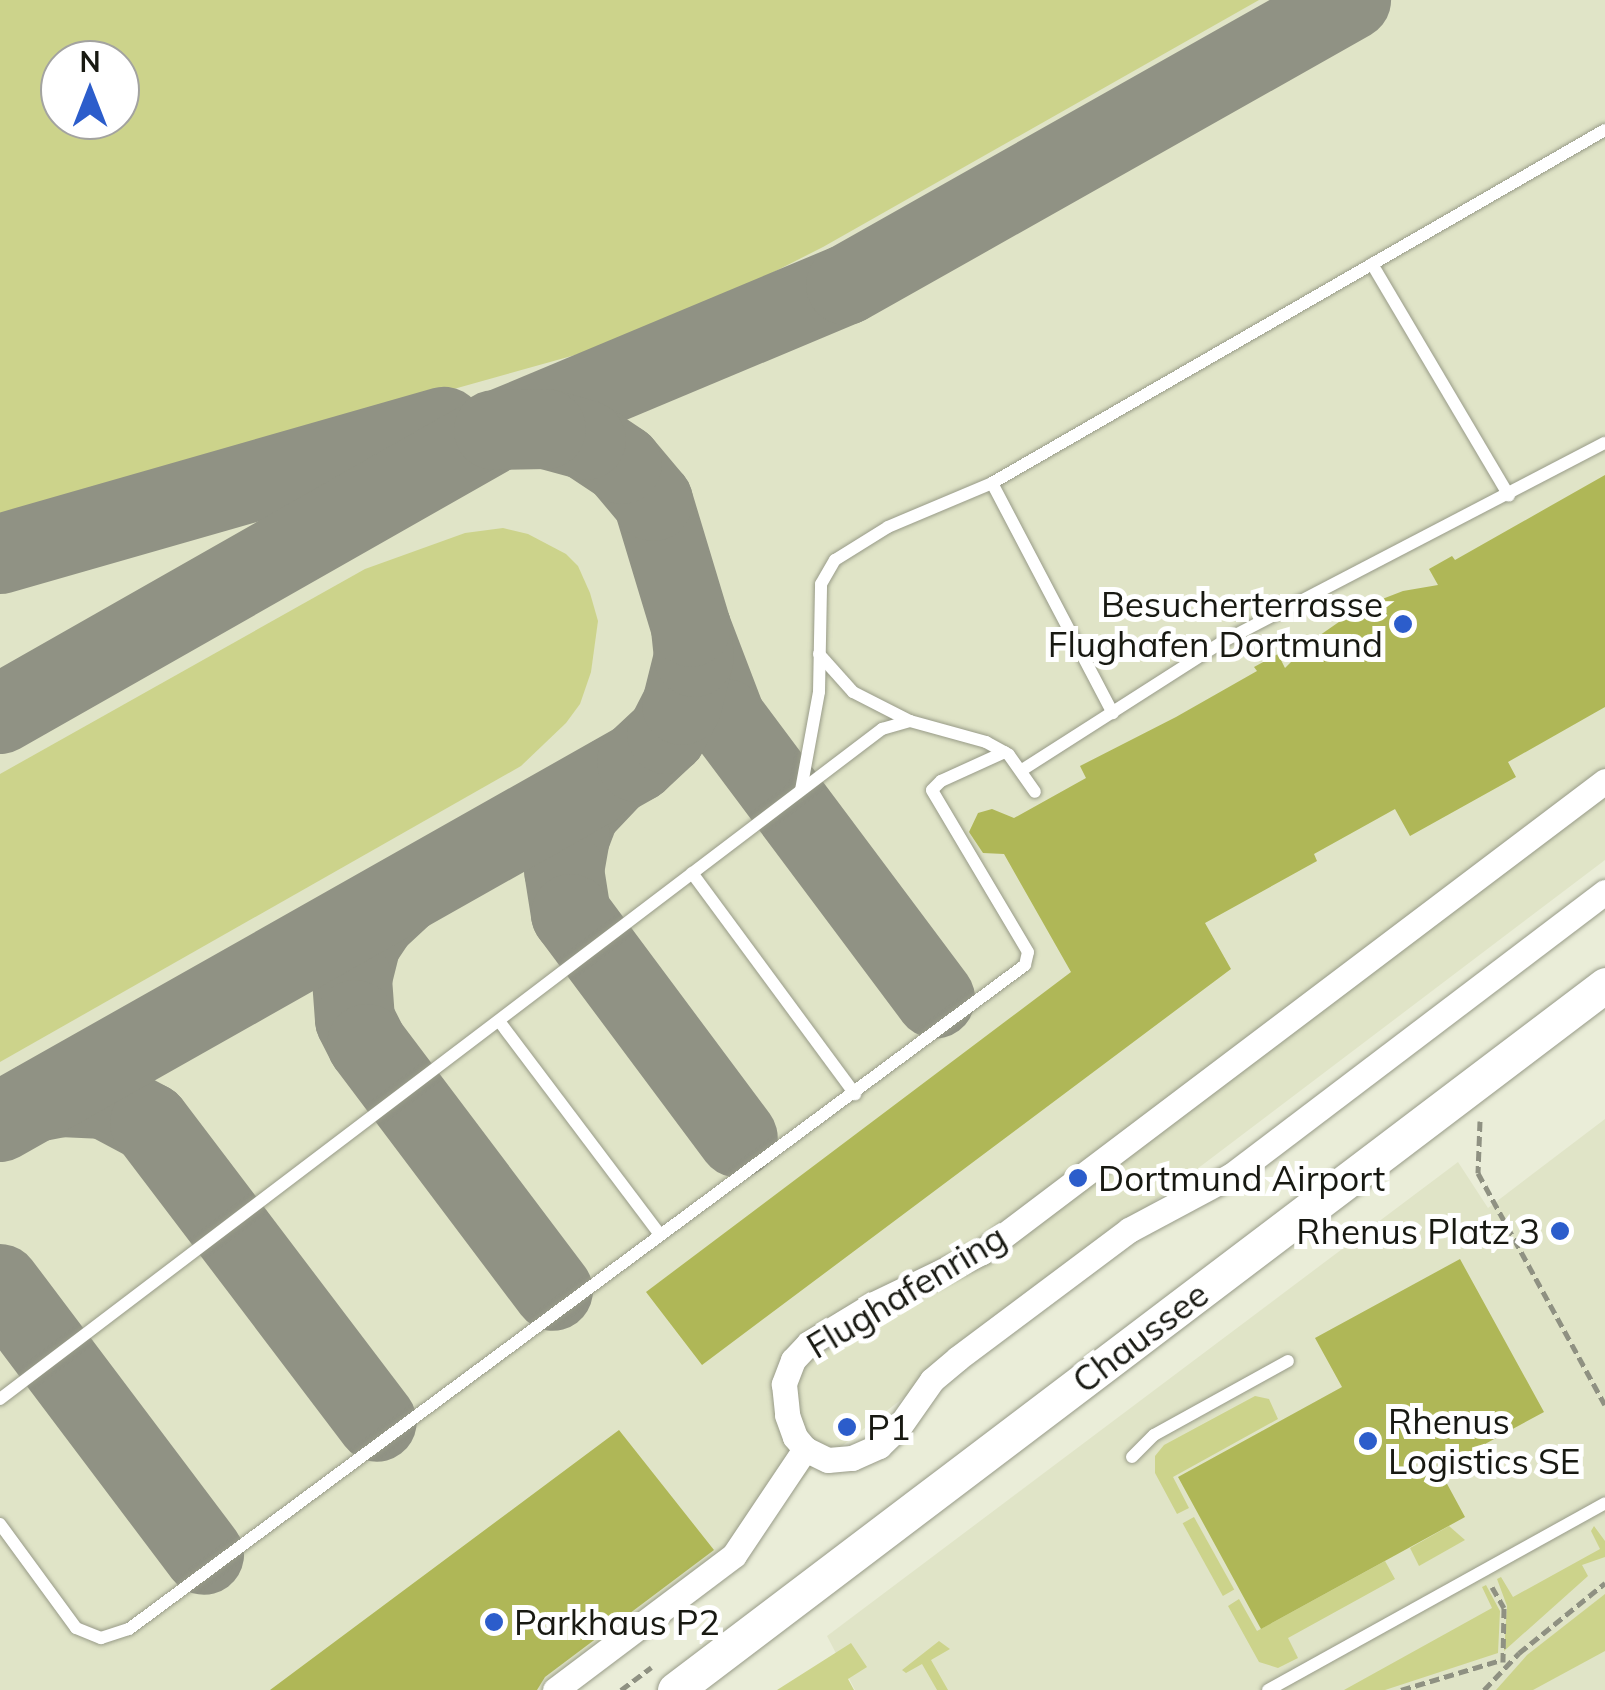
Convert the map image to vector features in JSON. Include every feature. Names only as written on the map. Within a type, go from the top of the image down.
[{"type":"main road","name":"Chaussee","points":[[676,1690],[1605,984]]},
{"type":"street","name":"Flughafenring","points":[[806,1449],[790,1428],[784,1384],[793,1360],[808,1344],[874,1304],[982,1252],[1605,781]]},
{"type":"street","points":[[555,1690],[734,1555],[806,1449],[828,1460],[842,1460],[878,1446],[899,1427],[932,1380],[958,1358],[1130,1230],[1232,1174],[1605,892]]},
{"type":"lane","points":[[801,790],[816,724],[821,584],[835,560],[888,527],[992,483],[1605,130]]},
{"type":"lane","points":[[1372,264],[1508,496]]},
{"type":"lane","points":[[1022,770],[1224,641],[1605,443]]},
{"type":"lane","points":[[992,483],[1113,714]]},
{"type":"lane","points":[[820,654],[852,692],[910,721],[986,742],[1005,752],[1036,792]]},
{"type":"lane","points":[[0,1400],[882,729],[910,721]]},
{"type":"lane","points":[[0,1524],[76,1628],[87,1636],[116,1636],[855,1094],[1029,960],[932,790],[941,780],[1005,752]]},
{"type":"lane","points":[[692,873],[855,1094]]},
{"type":"lane","points":[[499,1021],[660,1235]]},
{"type":"lane","points":[[1132,1457],[1154,1435],[1288,1361]]},
{"type":"lane","points":[[1268,1690],[1605,1503]]},
{"type":"path","points":[[1480,1121],[1478,1173],[1605,1405]]},
{"type":"path","points":[[1484,1570],[1504,1608],[1502,1660],[1508,1666]]},
{"type":"path","points":[[1484,1690],[1605,1583]]},
{"type":"path","points":[[1401,1690],[1502,1660]]},
{"type":"shaded area","points":[[0,0],[1605,0],[1605,860],[1131,1219],[810,1471],[734,1555],[555,1690],[0,1690]]},
{"type":"shaded area","points":[[1605,1119],[1605,1690],[855,1690],[827,1636],[1458,1162],[1488,1208]]},
{"type":"green space","points":[[0,0],[1259,0],[823,247],[742,288],[593,350],[0,516]]},
{"type":"green space","points":[[503,528],[528,534],[566,554],[578,566],[590,593],[598,621],[591,672],[580,704],[566,723],[521,766],[0,1062],[0,774],[365,569],[465,533]]},
{"type":"green space","points":[[1255,1396],[1269,1399],[1278,1419],[1173,1477],[1189,1508],[1177,1514],[1155,1473],[1155,1456],[1164,1445]]},
{"type":"green space","points":[[1194,1517],[1234,1590],[1223,1596],[1183,1523]]},
{"type":"green space","points":[[1449,1526],[1465,1540],[1419,1566],[1410,1548]]},
{"type":"green space","points":[[1594,1526],[1605,1541],[1605,1557],[1582,1565],[1588,1576],[1504,1651],[1507,1606],[1497,1579],[1501,1577],[1513,1597],[1600,1549],[1591,1531]]},
{"type":"green space","points":[[1385,1561],[1395,1579],[1288,1638],[1298,1658],[1278,1668],[1259,1662],[1228,1606],[1239,1599],[1257,1631]]},
{"type":"green space","points":[[1486,1585],[1500,1611],[1498,1653],[1385,1690],[1344,1690],[1492,1608],[1482,1587]]},
{"type":"green space","points":[[1605,1594],[1605,1651],[1533,1690],[1496,1690],[1527,1655]]},
{"type":"green space","points":[[939,1641],[950,1649],[931,1660],[948,1690],[937,1690],[922,1664],[906,1673],[902,1670]]},
{"type":"green space","points":[[851,1643],[867,1667],[848,1679],[854,1690],[777,1690]]},
{"type":"building","points":[[1605,475],[1605,707],[1508,762],[1516,777],[1410,836],[1395,809],[1314,854],[1317,861],[1205,923],[1231,969],[702,1365],[646,1292],[1071,972],[1004,854],[983,853],[969,832],[978,813],[992,809],[1014,818],[1086,778],[1080,766],[1176,717],[1257,671],[1254,667],[1278,654],[1285,668],[1313,640],[1359,608],[1403,591],[1438,585],[1429,569],[1452,556],[1455,560]]},
{"type":"building","name":"Rhenus Logistics SE","points":[[1460,1259],[1544,1412],[1439,1469],[1465,1517],[1261,1629],[1178,1477],[1342,1387],[1315,1338]]},
{"type":"building","name":"Parkhaus P2","points":[[619,1430],[714,1550],[545,1677],[537,1690],[270,1690]]},
{"type":"taxiway","points":[[0,714],[501,429],[846,285],[1351,0]]},
{"type":"taxiway","points":[[0,554],[444,427]]},
{"type":"taxiway","points":[[0,1122],[637,762],[667,734],[682,705],[694,657],[691,627],[653,501],[622,464],[586,440],[546,429],[494,430]]},
{"type":"taxiway","points":[[692,630],[726,719],[935,998]]},
{"type":"taxiway","points":[[613,776],[580,811],[570,837],[564,870],[571,914],[738,1138]]},
{"type":"taxiway","points":[[403,895],[377,919],[361,943],[352,979],[355,1020],[367,1044],[553,1291]]},
{"type":"taxiway","points":[[36,1102],[61,1097],[105,1099],[150,1123],[377,1422]]},
{"type":"taxiway","points":[[0,1284],[204,1555]]},
{"type":"place","name":"Besucherterrasse Flughafen Dortmund","points":[[1403,624]]},
{"type":"place","name":"Dortmund Airport","points":[[1078,1178]]},
{"type":"place","name":"Rhenus Platz 3","points":[[1560,1231]]},
{"type":"place","name":"P1","points":[[847,1427]]},
{"type":"place","name":"Rhenus Logistics SE","points":[[1368,1441]]},
{"type":"place","name":"Parkhaus P2","points":[[494,1622]]}]
